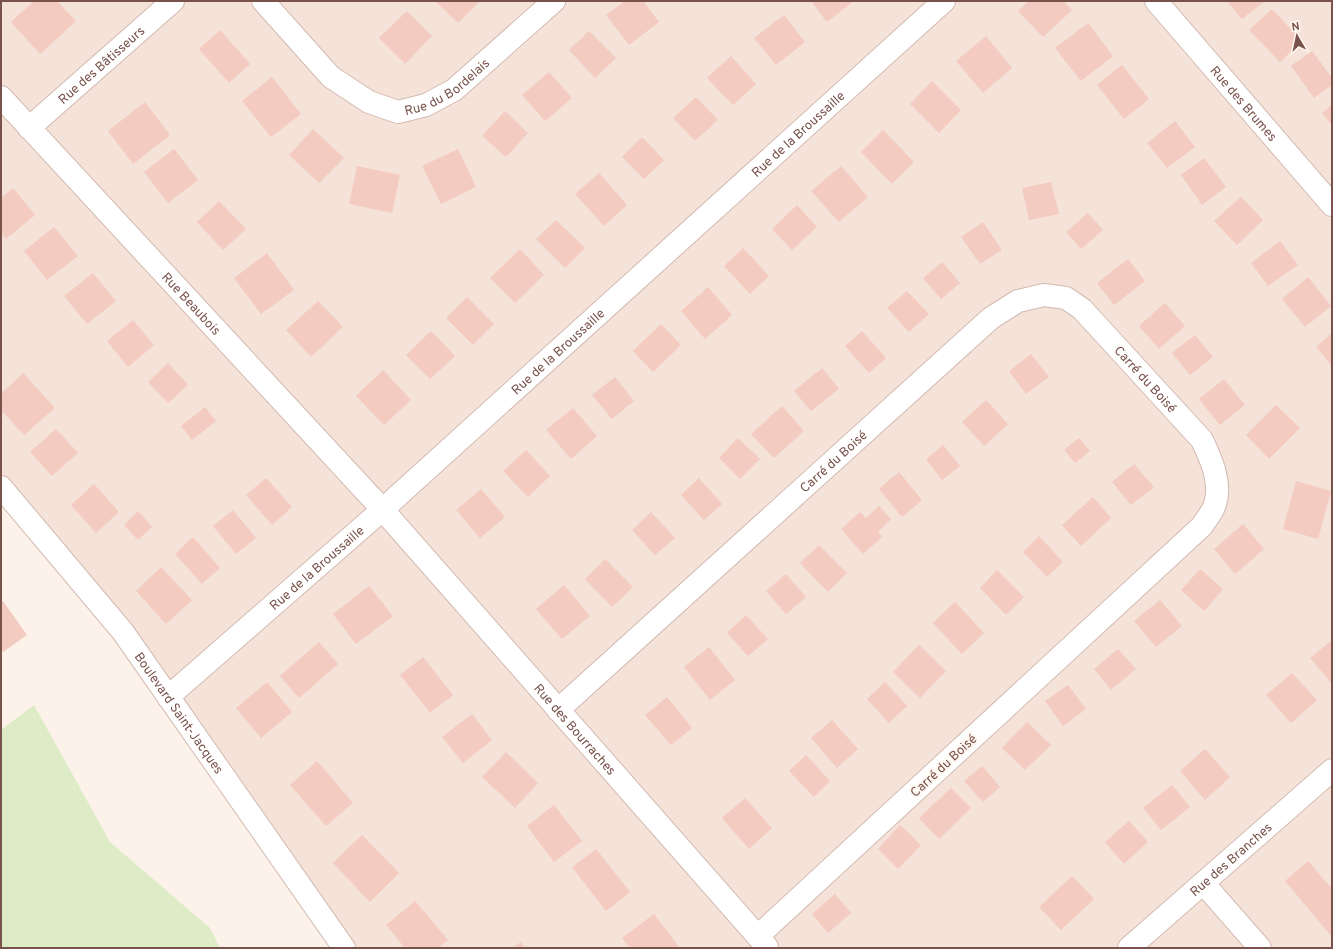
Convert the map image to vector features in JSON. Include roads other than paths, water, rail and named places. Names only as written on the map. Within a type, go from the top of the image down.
[{"type":"street","name":"Rue des Bâtisseurs","points":[[29,128],[173,1]]},
{"type":"street","name":"Rue du Bordelais","points":[[263,1],[331,77],[369,102],[398,112],[426,105],[454,90],[554,1]]},
{"type":"street","name":"Rue de la Broussaille","points":[[168,697],[382,509],[944,1]]},
{"type":"street","name":"Rue des Brumes","points":[[1156,1],[1332,205]]},
{"type":"street","name":"Rue Beaubois","points":[[1,97],[382,509]]},
{"type":"street","name":"Carré du Boisé","points":[[558,710],[992,318],[1018,301],[1044,295],[1066,298],[1082,309],[1202,440],[1212,460],[1217,482],[1216,504],[1202,526],[763,942]]},
{"type":"street","name":"Boulevard Saint-Jacques","points":[[1,487],[123,632],[344,948]]},
{"type":"street","name":"Rue des Bourraches","points":[[382,509],[763,942]]},
{"type":"street","name":"Rue des Branches","points":[[1130,948],[1332,770]]},
{"type":"street","points":[[1204,884],[1260,948]]}]
